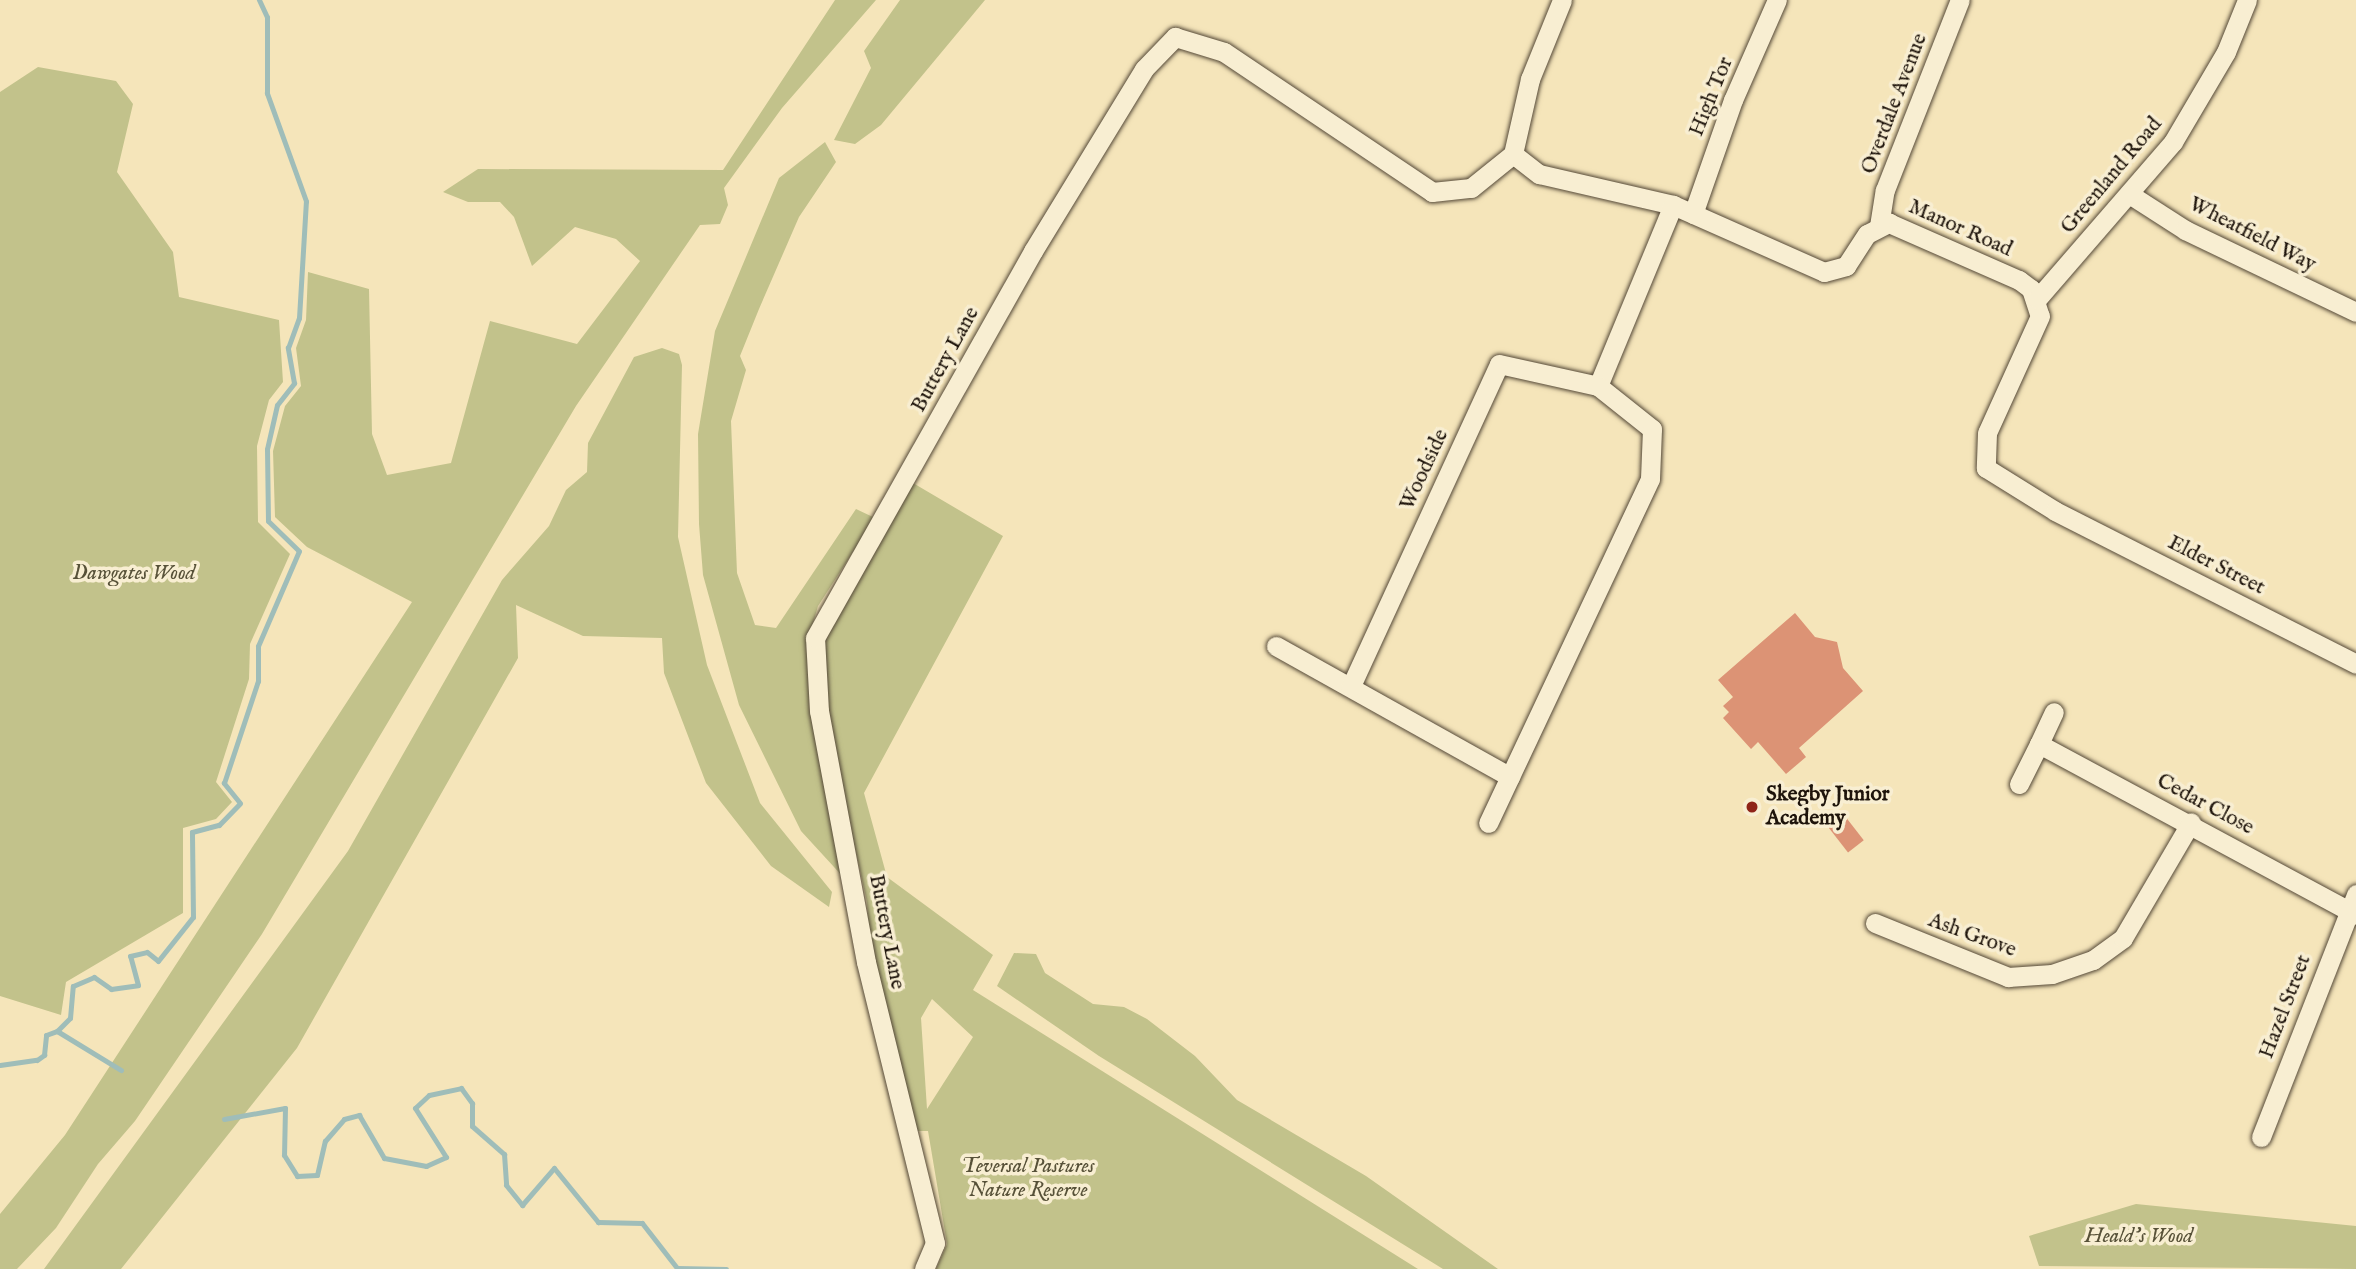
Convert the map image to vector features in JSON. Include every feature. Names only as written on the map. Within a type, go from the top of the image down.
[{"type":"street","points":[[1513,154],[1530,79],[1562,0]]},
{"type":"street","name":"High Tor","points":[[1693,214],[1732,100],[1777,0]]},
{"type":"street","name":"Overdale Avenue","points":[[1879,226],[1885,190],[1960,0]]},
{"type":"street","name":"Greenland Road","points":[[2037,299],[2173,142],[2226,52],[2247,0]]},
{"type":"street","name":"Buttery Lane","points":[[924,1269],[935,1242],[866,962],[820,711],[815,638],[1033,251],[1144,69],[1175,37],[1224,52],[1432,192],[1471,188],[1513,154]]},
{"type":"street","name":"Manor Road","points":[[1513,154],[1539,174],[1673,205],[1824,272],[1846,266],[1879,226],[1905,226],[2019,280],[2037,299]]},
{"type":"street","name":"Wheatfield Way","points":[[2129,194],[2185,230],[2356,312]]},
{"type":"street","points":[[1598,386],[1673,205]]},
{"type":"street","name":"Elder Street","points":[[2037,299],[2036,327],[1982,451],[1997,480],[2356,664]]},
{"type":"street","name":"Woodside","points":[[1351,686],[1499,364],[1598,386],[1652,429],[1650,479],[1488,823]]},
{"type":"street","points":[[1276,646],[1510,777]]},
{"type":"street","points":[[2019,784],[2054,712]]},
{"type":"street","name":"Cedar Close","points":[[2039,744],[2353,907]]},
{"type":"street","name":"Ash Grove","points":[[1875,923],[2008,977],[2052,974],[2094,960],[2123,938],[2191,822]]},
{"type":"street","name":"Hazel Street","points":[[2261,1137],[2353,907]]},
{"type":"green space","points":[[835,0],[876,0],[782,108],[724,188],[728,205],[720,224],[700,225],[576,406],[262,934],[135,1121],[98,1164],[56,1228],[17,1269],[0,1269],[0,1214],[65,1135],[412,602],[307,547],[275,517],[273,451],[285,406],[301,386],[296,348],[306,320],[308,272],[369,289],[372,434],[387,475],[451,463],[490,321],[577,344],[640,261],[616,239],[575,227],[532,266],[514,217],[500,202],[468,202],[443,192],[478,169],[723,170]]},
{"type":"green space","points":[[900,0],[985,0],[881,125],[855,144],[834,140],[871,68],[864,51]]},
{"type":"green space","name":"Dawgates Wood","points":[[38,67],[116,81],[133,104],[117,172],[173,252],[179,297],[279,320],[283,382],[269,400],[257,446],[258,522],[290,554],[250,644],[249,679],[216,782],[232,802],[216,819],[183,828],[183,913],[66,982],[61,1015],[0,996],[0,92]]},
{"type":"green space","points":[[825,142],[836,162],[799,217],[759,309],[740,356],[746,370],[731,421],[737,573],[755,625],[776,628],[856,509],[875,518],[818,606],[806,647],[845,879],[801,831],[739,705],[703,575],[699,524],[698,434],[715,331],[779,178]]},
{"type":"green space","points":[[662,348],[679,354],[682,365],[678,537],[707,665],[760,803],[832,892],[829,907],[771,866],[706,783],[664,673],[662,638],[583,636],[516,605],[518,658],[297,1048],[121,1269],[44,1269],[348,851],[502,580],[549,526],[566,490],[587,472],[588,443],[634,357]]},
{"type":"green space","name":"Teversal Pastures Nature Reserve","points":[[913,483],[1003,536],[864,793],[887,877],[993,955],[973,990],[1418,1269],[936,1269],[947,1244],[928,1131],[917,1131],[870,950],[867,902],[824,709],[821,638]],"holes":[[[932,999],[973,1037],[927,1109],[921,1018]]]},
{"type":"green space","points":[[1014,953],[1036,954],[1045,973],[1093,1004],[1124,1007],[1147,1019],[1195,1056],[1237,1100],[1366,1176],[1498,1269],[1443,1269],[1099,1056],[997,986]]},
{"type":"green space","name":"Heald's Wood","points":[[2136,1204],[2356,1226],[2356,1269],[2039,1266],[2029,1236]]},
{"type":"building","points":[[1795,613],[1815,637],[1837,642],[1843,668],[1863,691],[1799,748],[1806,757],[1786,774],[1758,742],[1751,749],[1723,718],[1729,712],[1723,706],[1733,697],[1718,680]]},
{"type":"building","points":[[1841,811],[1864,840],[1848,852],[1825,823]]},
{"type":"waterway","points":[[57,1031],[70,1018],[73,986],[94,977],[111,989],[138,985],[130,956],[147,952],[158,961],[193,917],[192,832],[219,825],[240,803],[224,783],[258,681],[258,646],[299,551],[268,521],[267,449],[277,405],[294,383],[288,348],[299,318],[306,201],[267,93],[267,17],[259,0]]},
{"type":"waterway","points":[[0,1065],[37,1060],[44,1055],[46,1035],[57,1031],[121,1070]]},
{"type":"waterway","points":[[224,1119],[285,1108],[284,1155],[297,1176],[317,1175],[325,1141],[344,1119],[359,1115],[384,1158],[426,1166],[446,1157],[415,1108],[429,1095],[461,1088],[472,1103],[472,1126],[504,1154],[506,1185],[522,1205],[554,1168],[598,1222],[642,1223],[677,1268],[726,1269]]},
{"type":"place","name":"Skegby Junior Academy","points":[[1752,807]]}]
